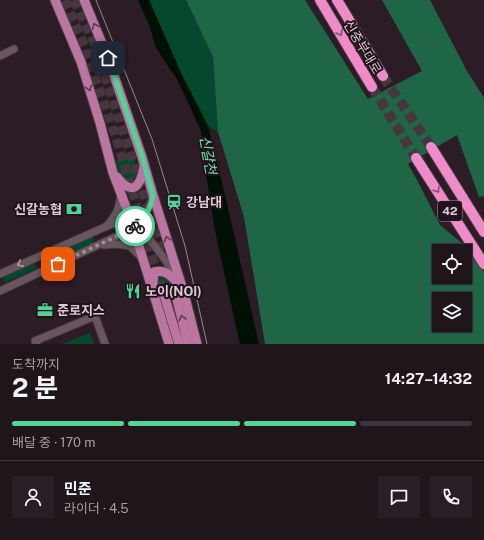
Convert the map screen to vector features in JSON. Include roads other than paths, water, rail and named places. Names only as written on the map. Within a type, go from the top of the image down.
[{"type":"highway","name":"신중부대로","points":[[320,0],[372,87]]},
{"type":"highway","name":"신중부대로","points":[[337,0],[383,76]]},
{"type":"highway","name":"42","points":[[431,147],[484,232]]},
{"type":"highway","name":"42","points":[[416,158],[484,264]]},
{"type":"main road","points":[[55,0],[81,62],[100,123],[113,173],[133,224],[169,344]]},
{"type":"main road","points":[[84,0],[108,58],[144,165],[197,344]]},
{"type":"main road","points":[[113,173],[124,185],[134,188],[141,182],[144,165]]},
{"type":"main road","points":[[164,344],[151,297],[154,272],[161,270],[167,273],[180,290],[188,344]]},
{"type":"main road","points":[[164,295],[179,344]]},
{"type":"street","points":[[0,56],[14,49]]},
{"type":"street","points":[[107,226],[119,208],[121,192]]},
{"type":"street","points":[[0,292],[113,238],[146,215],[153,195]]},
{"type":"street","points":[[0,274],[107,226],[124,220],[133,224],[172,269],[180,290]]},
{"type":"street","points":[[107,226],[113,238]]},
{"type":"street","points":[[97,246],[117,244],[130,246],[143,259]]},
{"type":"street","points":[[37,344],[35,341],[95,316],[105,344]]},
{"type":"water","points":[[138,0],[149,0],[182,75],[208,126],[259,344],[248,344],[241,299],[217,198],[206,160],[201,131],[178,81],[156,48],[149,25]]},
{"type":"waterway","name":"신갈천","points":[[212,173],[221,230],[246,344]]},
{"type":"tunnel","points":[[65,0],[86,49],[114,132],[164,295]]},
{"type":"tunnel","points":[[74,0],[96,47],[164,259]]},
{"type":"tunnel","points":[[383,76],[431,147]]},
{"type":"tunnel","points":[[372,87],[416,158]]},
{"type":"tram line","points":[[96,0],[152,139],[185,246],[207,344]]},
{"type":"place","name":"강남대","points":[[174,202]]},
{"type":"place","name":"신갈농협","points":[[74,209]]},
{"type":"place","name":"노이(NOI)","points":[[133,291]]},
{"type":"place","name":"준로지스","points":[[45,310]]}]
